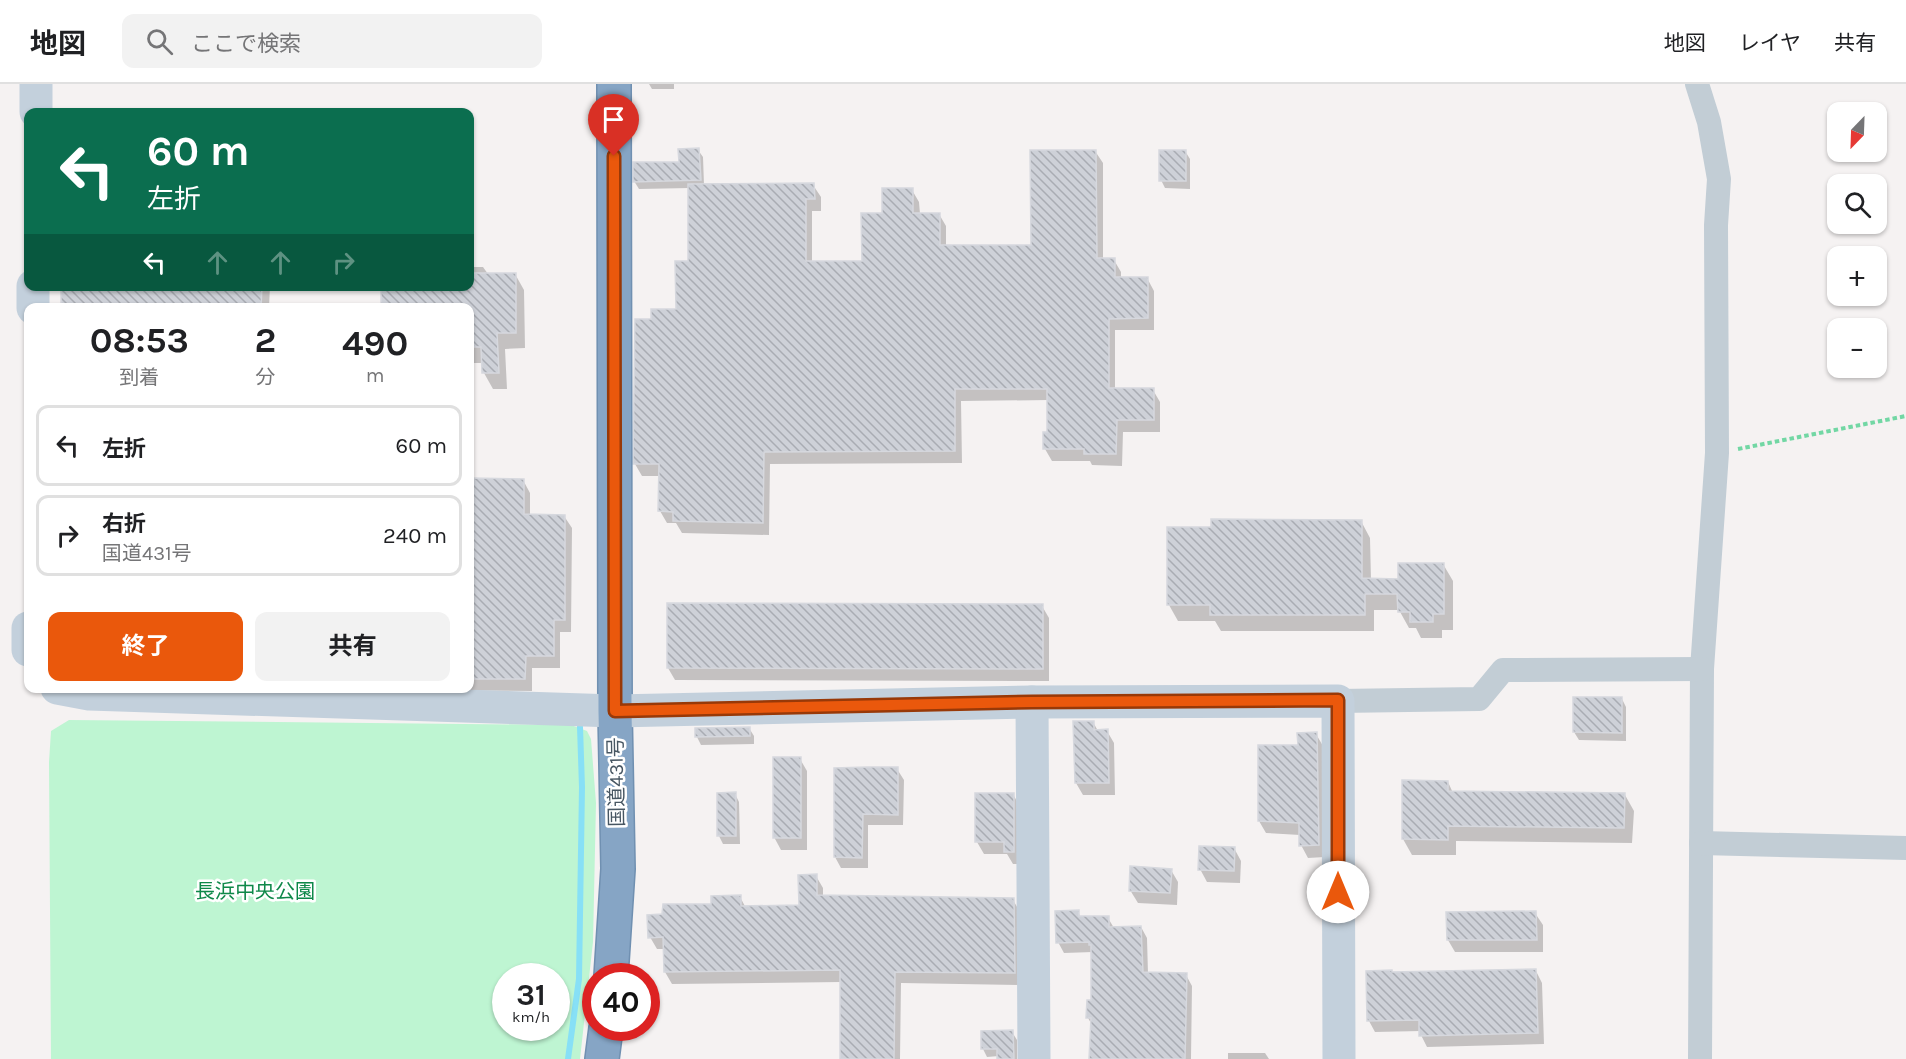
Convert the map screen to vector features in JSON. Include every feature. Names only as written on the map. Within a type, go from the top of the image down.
[{"type":"highway","name":"国道431号","points":[[612,963],[618,869],[615,711],[614,84]]},
{"type":"highway","points":[[602,1059],[604,1041]]},
{"type":"street","points":[[36,84],[36,108]]},
{"type":"street","points":[[1697,84],[1709,122],[1719,179],[1716,225],[1717,453],[1702,669],[1700,1059]]},
{"type":"street","points":[[83,693],[615,711],[1032,702],[1479,699],[1503,670],[1702,669]]},
{"type":"street","points":[[1338,700],[1339,1059]]},
{"type":"street","points":[[1032,702],[1034,1059]]},
{"type":"street","points":[[1701,843],[1906,848]]},
{"type":"path","points":[[1717,453],[1906,417]]},
{"type":"green space","name":"長浜中央公園","points":[[69,720],[571,725],[587,731],[591,739],[596,803],[593,942],[591,963],[582,963],[580,1059],[51,1059],[49,762],[51,731]]},
{"type":"building","points":[[699,148],[701,180],[633,182],[633,162],[679,162],[678,149]]},
{"type":"building","points":[[1030,150],[1096,150],[1097,258],[1115,258],[1115,277],[1148,277],[1148,318],[1109,319],[1109,388],[1154,388],[1154,420],[1117,420],[1116,454],[1084,454],[1084,449],[1043,449],[1043,432],[1047,432],[1047,389],[955,389],[955,451],[764,452],[763,523],[673,521],[673,512],[658,511],[659,464],[633,464],[635,319],[651,319],[651,309],[676,309],[675,261],[688,261],[688,184],[814,183],[815,199],[806,199],[806,261],[862,261],[861,213],[882,213],[882,188],[913,188],[913,213],[940,213],[940,245],[1031,245]]},
{"type":"building","points":[[1159,150],[1186,150],[1186,181],[1159,181]]},
{"type":"building","points":[[474,273],[516,273],[516,333],[497,333],[499,373],[482,373],[481,347],[474,347],[474,303],[381,303],[381,291],[474,291]]},
{"type":"building","points":[[61,291],[262,291],[261,303],[61,303]]},
{"type":"building","points":[[474,478],[524,479],[524,514],[565,515],[565,620],[554,620],[554,656],[526,656],[525,679],[474,679]]},
{"type":"building","points":[[1211,519],[1362,520],[1362,578],[1398,579],[1398,563],[1444,563],[1444,614],[1433,614],[1433,622],[1410,622],[1410,612],[1398,612],[1397,594],[1365,594],[1365,615],[1210,615],[1210,605],[1167,605],[1167,527],[1211,527]]},
{"type":"building","points":[[667,603],[1043,604],[1043,669],[667,668]]},
{"type":"building","points":[[1573,697],[1622,697],[1622,733],[1573,732]]},
{"type":"building","points":[[1073,721],[1094,721],[1094,730],[1108,729],[1109,783],[1075,783]]},
{"type":"building","points":[[750,727],[750,736],[695,737],[695,728]]},
{"type":"building","points":[[1317,732],[1319,845],[1299,846],[1299,823],[1258,821],[1258,745],[1298,745],[1297,733]]},
{"type":"building","points":[[773,757],[801,757],[801,838],[773,838]]},
{"type":"building","points":[[898,767],[898,815],[863,814],[862,858],[834,857],[834,768]]},
{"type":"building","points":[[1402,780],[1448,781],[1448,791],[1625,793],[1624,828],[1448,826],[1448,840],[1402,839]]},
{"type":"building","points":[[736,792],[736,836],[717,836],[717,793]]},
{"type":"building","points":[[975,793],[1014,793],[1014,852],[1004,852],[1004,842],[975,842]]},
{"type":"building","points":[[1199,846],[1235,847],[1234,871],[1198,870]]},
{"type":"building","points":[[1130,866],[1172,869],[1170,893],[1129,891]]},
{"type":"building","points":[[817,874],[817,895],[1014,898],[1015,973],[895,972],[894,1059],[840,1059],[840,970],[664,972],[663,937],[648,938],[647,915],[662,914],[663,904],[711,904],[711,896],[741,895],[741,906],[799,905],[798,875]]},
{"type":"building","points":[[1079,910],[1079,916],[1109,916],[1109,927],[1141,926],[1143,972],[1187,973],[1185,1059],[1089,1059],[1091,1018],[1086,1018],[1087,1000],[1091,1000],[1091,945],[1089,942],[1056,943],[1055,911]]},
{"type":"building","points":[[1536,911],[1537,940],[1447,940],[1446,912]]},
{"type":"building","points":[[1536,969],[1538,1033],[1419,1036],[1419,1020],[1367,1021],[1366,971]]},
{"type":"building","points":[[1013,1030],[1014,1059],[997,1059],[997,1049],[981,1049],[981,1031]]},
{"type":"waterway","points":[[568,1059],[579,979],[582,787],[580,727]]},
{"type":"route","points":[[614,156],[615,711],[1032,702],[1338,700],[1338,892]]}]
